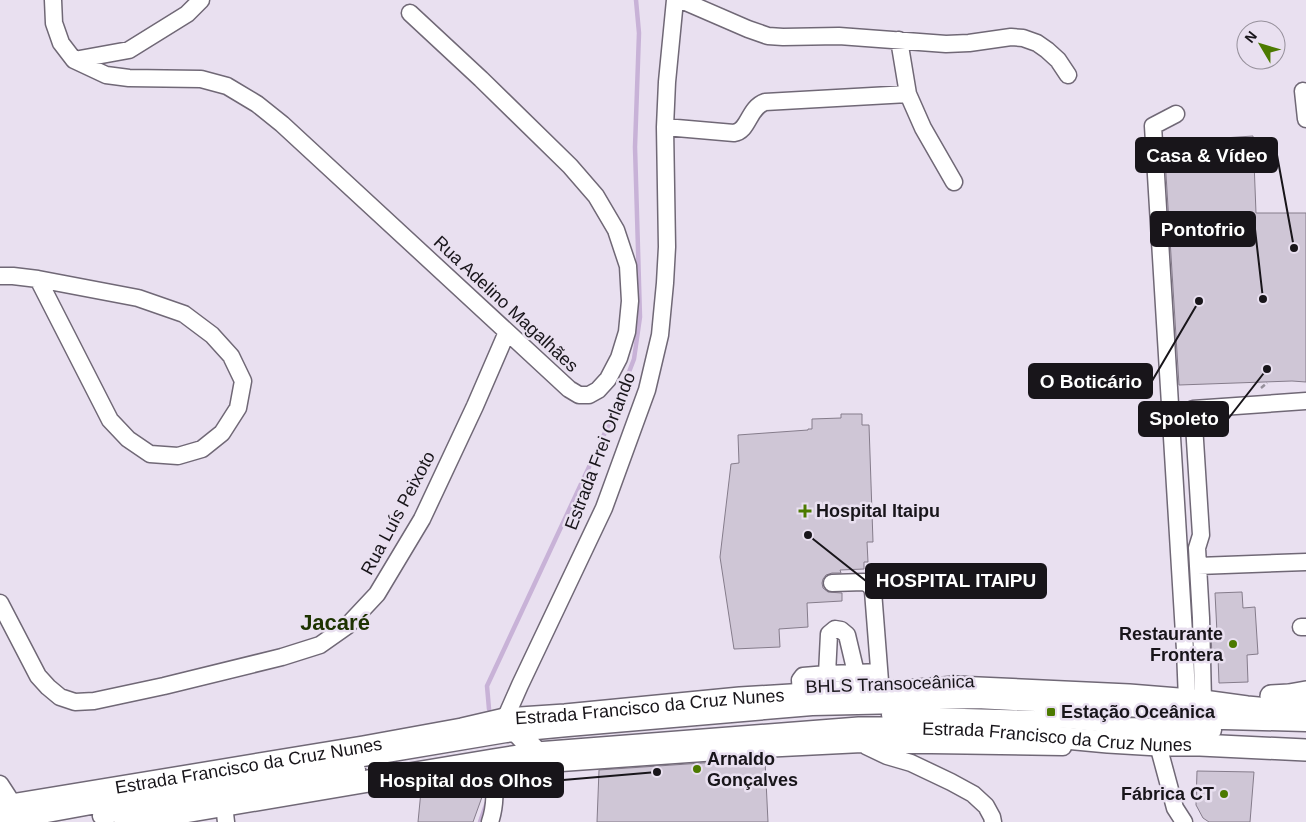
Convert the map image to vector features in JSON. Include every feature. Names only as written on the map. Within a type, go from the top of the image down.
[{"type":"main road","name":"Estrada Francisco da Cruz Nunes","points":[[124,822],[225,813],[493,760],[522,737],[565,715],[801,694],[880,682],[904,690],[939,687],[977,687],[1201,701],[1246,708],[1280,710],[1306,708]]},
{"type":"main road","points":[[1201,701],[1289,695],[1306,692]]},
{"type":"main road","name":"Estrada Francisco da Cruz Nunes","points":[[6,811],[462,729],[522,737],[859,728],[977,730],[1108,742],[1159,737],[1200,745],[1306,750]]},
{"type":"street","points":[[53,0],[56,30],[61,43],[74,60],[129,50],[187,14],[201,0]]},
{"type":"street","name":"Estrada Frei Orlando","points":[[522,737],[520,685],[604,508],[647,390],[660,335],[667,247],[665,127],[667,82],[675,0]]},
{"type":"street","points":[[680,0],[768,36],[838,36],[946,44],[1011,37],[1023,38],[1037,43],[1047,50],[1058,60],[1068,75]]},
{"type":"street","name":"Rua Adelino Magalhães","points":[[74,60],[106,74],[129,78],[201,79],[227,86],[257,104],[282,124],[569,389],[579,396],[589,396],[598,390],[608,379],[619,358],[627,332],[630,301],[628,266],[616,230],[596,196],[570,166],[410,12]]},
{"type":"street","points":[[899,40],[908,94],[923,128],[954,182]]},
{"type":"street","points":[[1303,90],[1306,119]]},
{"type":"street","points":[[665,127],[738,133],[743,129],[755,108],[765,102],[908,94]]},
{"type":"street","points":[[1176,114],[1153,126],[1185,650],[1201,701]]},
{"type":"street","points":[[0,276],[38,279],[138,298],[184,314],[212,335],[231,356],[243,380],[238,408],[222,433],[202,449],[178,456],[150,454],[128,439],[110,420],[38,279]]},
{"type":"street","name":"Rua Luís Peixoto","points":[[0,603],[38,676],[60,696],[74,702],[94,701],[164,686],[282,657],[320,645],[347,626],[377,594],[422,518],[475,406],[507,332]]},
{"type":"street","points":[[1201,701],[1201,618],[1197,548],[1201,535],[1193,409],[1306,401]]},
{"type":"street","points":[[1198,566],[1306,562]]},
{"type":"street","points":[[801,694],[800,680],[803,676],[856,673],[880,682],[873,591],[870,585],[864,582],[832,583]]},
{"type":"street","points":[[826,674],[829,634],[835,629],[841,630],[847,635],[856,673]]},
{"type":"street","name":"BHLS Transoceânica","points":[[64,822],[465,751],[522,737],[812,707],[903,705],[961,700],[1129,708],[1164,712],[1197,719],[1236,722],[1306,723]]},
{"type":"street","points":[[1236,722],[1280,710]]},
{"type":"street","name":"BHLS Transoceânica","points":[[522,737],[852,714],[1067,720],[1159,737],[1306,733]]},
{"type":"street","points":[[522,737],[544,760],[561,764],[761,755],[862,744],[1081,748],[1108,742]]},
{"type":"street","points":[[1159,737],[1175,808],[1184,822]]},
{"type":"street","points":[[862,744],[886,756],[911,763],[973,794],[986,806],[993,822]]},
{"type":"street","points":[[490,822],[493,813],[494,794],[493,760]]},
{"type":"street","points":[[0,784],[6,811]]},
{"type":"building","points":[[1253,136],[1256,213],[1306,213],[1306,382],[1179,385],[1164,142]]},
{"type":"building","name":"Hospital Itaipu","points":[[841,414],[862,414],[862,425],[869,425],[873,542],[867,542],[868,562],[864,562],[864,569],[840,570],[841,573],[826,575],[822,583],[823,588],[828,592],[842,593],[842,601],[807,603],[808,627],[779,629],[780,647],[734,649],[720,557],[731,464],[739,463],[738,435],[808,430],[812,429],[812,419],[841,418]]},
{"type":"building","name":"Restaurante Frontera","points":[[1242,592],[1243,608],[1255,607],[1258,654],[1247,655],[1248,682],[1219,683],[1218,657],[1212,657],[1211,633],[1217,633],[1215,593]]},
{"type":"building","points":[[765,760],[768,822],[597,822],[599,770]]},
{"type":"building","name":"Fábrica CT","points":[[1197,771],[1254,772],[1250,822],[1209,822],[1203,818],[1196,805]]},
{"type":"building","points":[[481,785],[482,797],[473,822],[418,822],[421,791]]},
{"type":"waterway","points":[[489,709],[487,686],[609,424],[634,359],[640,317],[635,147],[639,33],[636,0]]},
{"type":"waterway","points":[[480,822],[487,802]]},
{"type":"place","name":"Casa & Vídeo","points":[[1294,248]]},
{"type":"place","name":"Pontofrio","points":[[1263,299]]},
{"type":"place","name":"O Boticário","points":[[1199,301]]},
{"type":"place","name":"Spoleto","points":[[1267,369]]},
{"type":"place","name":"Hospital Itaipu","points":[[805,511]]},
{"type":"place","name":"HOSPITAL ITAIPU","points":[[808,535]]},
{"type":"place","name":"Restaurante Frontera","points":[[1233,644]]},
{"type":"place","name":"Estação Oceânica","points":[[1051,712]]},
{"type":"place","name":"Arnaldo Gonçalves","points":[[697,769]]},
{"type":"place","name":"Hospital dos Olhos","points":[[657,772]]},
{"type":"place","name":"Fábrica CT","points":[[1224,794]]},
{"type":"district","name":"Jacaré","points":[[335,622]]}]
